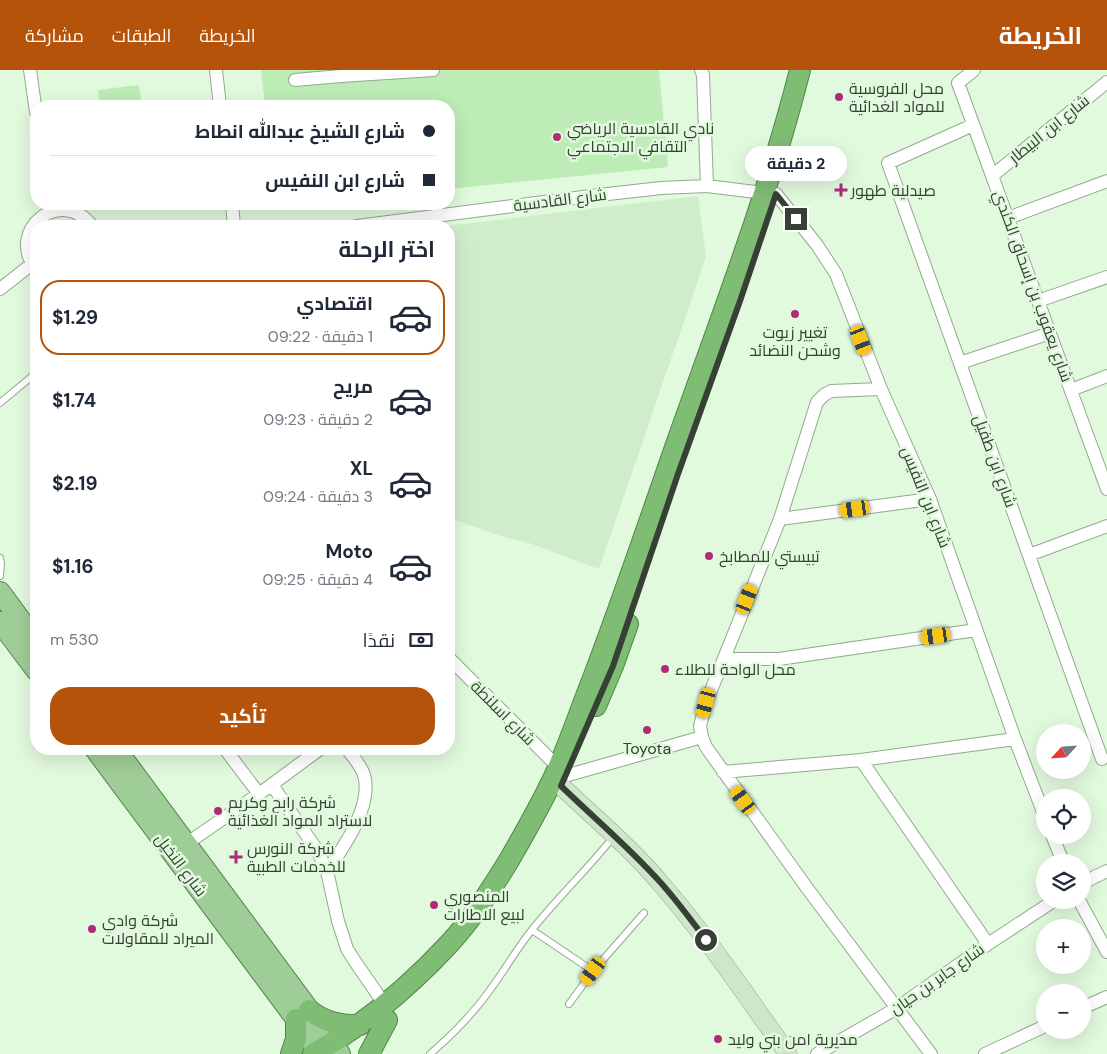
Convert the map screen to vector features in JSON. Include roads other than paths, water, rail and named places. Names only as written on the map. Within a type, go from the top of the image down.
[{"type":"highway","points":[[328,1052],[423,987],[460,947],[497,898],[540,828],[561,776],[613,666],[678,474],[740,301],[770,193],[782,137],[800,70]]},
{"type":"highway","points":[[770,193],[805,106],[813,70]]},
{"type":"highway","points":[[328,1052],[360,1025],[386,1012]]},
{"type":"highway","points":[[369,1054],[386,1012]]},
{"type":"highway","points":[[291,1054],[302,1015],[342,1025],[360,1025]]},
{"type":"main road","points":[[0,592],[30,629]]},
{"type":"main road","points":[[0,622],[30,662]]},
{"type":"main road","name":"شارع النخيل","points":[[100,755],[302,1015]]},
{"type":"main road","name":"شارع النخيل","points":[[120,755],[186,844],[328,1052]]},
{"type":"main road","points":[[561,776],[614,836],[661,883],[689,916],[788,1054]]},
{"type":"street","points":[[30,70],[34,100]]},
{"type":"street","points":[[216,70],[219,100]]},
{"type":"street","points":[[295,80],[433,70]]},
{"type":"street","points":[[702,70],[707,186]]},
{"type":"street","name":"شارع يعقوب بن إسحاق الكندي","points":[[974,70],[958,83],[1107,487]]},
{"type":"street","name":"شارع ابن البيطار","points":[[992,176],[1107,82]]},
{"type":"street","name":"شارع ابن طفيل","points":[[973,125],[888,163],[1102,759]]},
{"type":"street","points":[[1008,218],[1107,181]]},
{"type":"street","name":"شارع القادسية","points":[[404,220],[660,188],[707,186],[770,193]]},
{"type":"street","name":"شارع ابن النفيس","points":[[770,193],[817,245],[836,274],[881,389],[930,499],[1036,794]]},
{"type":"street","points":[[37,220],[51,210]]},
{"type":"street","points":[[63,210],[80,214],[87,220]]},
{"type":"street","points":[[30,232],[27,245],[30,259]]},
{"type":"street","points":[[0,289],[30,269]]},
{"type":"street","points":[[1038,301],[1107,277]]},
{"type":"street","points":[[960,363],[1050,333]]},
{"type":"street","points":[[1071,390],[1107,376]]},
{"type":"street","points":[[881,389],[832,391],[816,402],[780,520],[706,703],[700,726],[706,747],[723,772],[931,1054]]},
{"type":"street","points":[[780,520],[930,499]]},
{"type":"street","points":[[1029,555],[1107,526]]},
{"type":"street","points":[[724,659],[779,659],[976,630]]},
{"type":"street","name":"شارع اسلنطة","points":[[455,664],[561,776]]},
{"type":"street","points":[[561,776],[702,738]]},
{"type":"street","points":[[723,772],[861,760],[1015,739]]},
{"type":"street","points":[[230,755],[259,794]]},
{"type":"street","points":[[186,844],[312,755]]},
{"type":"street","points":[[326,871],[344,848],[361,812],[366,792],[361,767],[352,755]]},
{"type":"street","points":[[861,760],[988,944]]},
{"type":"street","points":[[272,785],[317,850],[326,871],[347,949],[386,1012]]},
{"type":"street","points":[[1091,879],[1107,871]]},
{"type":"street","name":"شارع جابر بن حيان","points":[[817,1054],[896,1008],[1040,909]]},
{"type":"street","points":[[1084,909],[1107,952]]},
{"type":"street","points":[[1091,1004],[1107,997]]},
{"type":"street","points":[[985,1054],[1036,1030]]},
{"type":"lane","points":[[0,403],[30,378]]},
{"type":"lane","points":[[0,558],[0,576]]},
{"type":"lane","points":[[430,1054],[480,1004],[532,930],[614,836]]},
{"type":"lane","points":[[569,1004],[593,971],[644,913]]},
{"type":"lane","points":[[532,930],[593,971]]},
{"type":"place","name":"محل الفروسية للمواد الغدائية","points":[[839,97]]},
{"type":"place","name":"نادي القادسية الرياضي التقافي الاجتماعي","points":[[557,137]]},
{"type":"place","name":"صيدلية طهور","points":[[841,190]]},
{"type":"place","name":"تغيير زيوت وشحن النضائد","points":[[795,314]]},
{"type":"place","name":"تبيستي للمطابخ","points":[[709,556]]},
{"type":"place","name":"محل الواحة للطلاء","points":[[665,669]]},
{"type":"place","name":"Toyota","points":[[647,730]]},
{"type":"place","name":"شركة رابح وكريم لاستراد المواد الغذائية","points":[[218,811]]},
{"type":"place","name":"شركة النورس للخدمات الطبية","points":[[236,857]]},
{"type":"place","name":"المنصوري لبيع الاطارات","points":[[434,905]]},
{"type":"place","name":"شركة وادي الميراد للمقاولات","points":[[92,929]]},
{"type":"place","name":"مديرية امن بني وليد","points":[[718,1039]]}]
